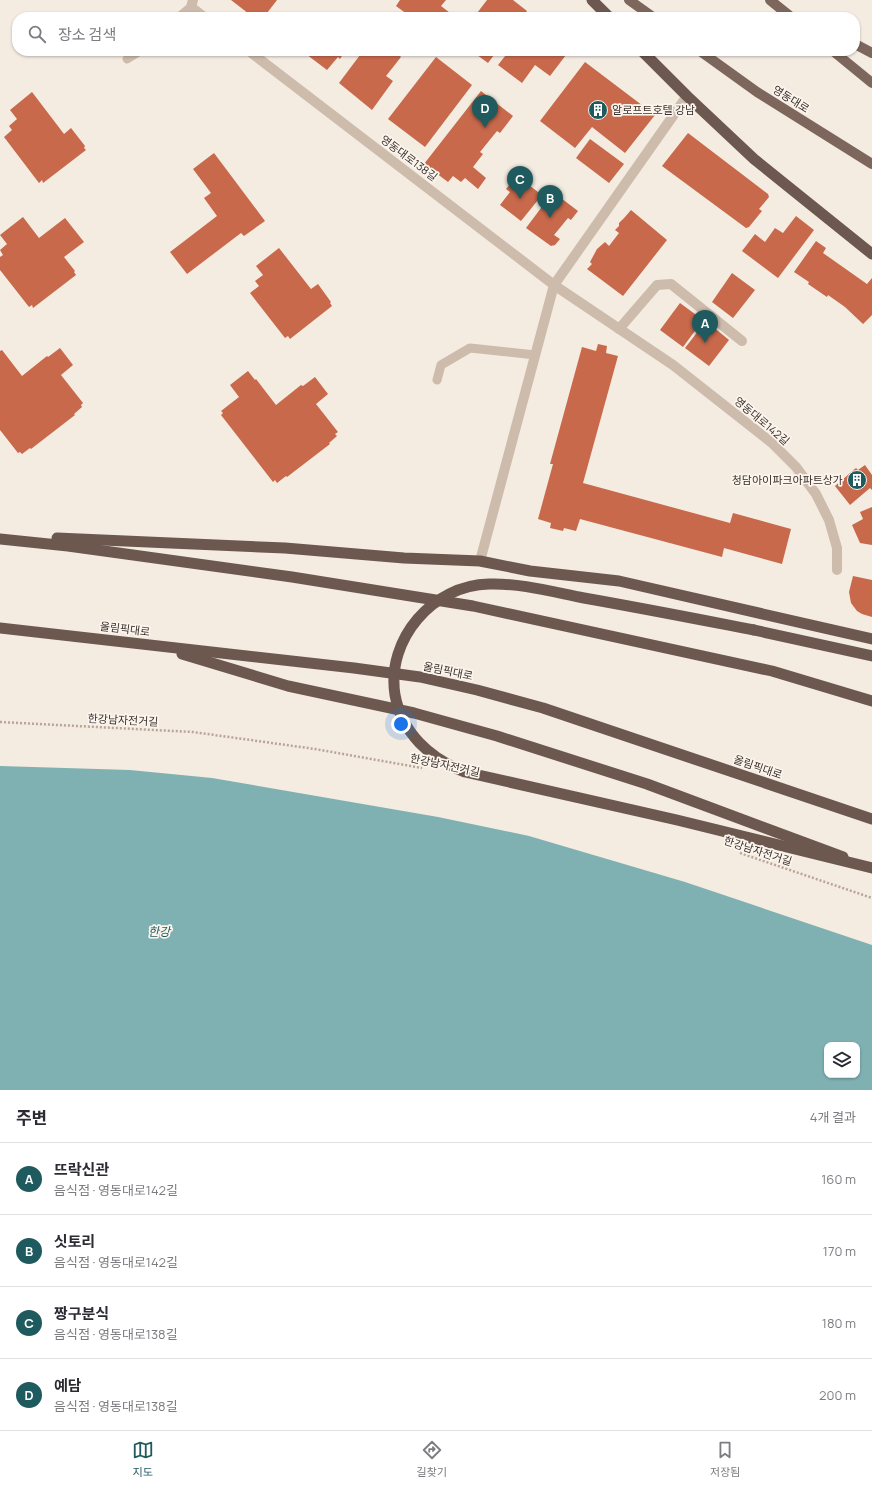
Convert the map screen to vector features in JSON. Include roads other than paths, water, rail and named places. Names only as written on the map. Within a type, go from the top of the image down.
[{"type":"highway","points":[[592,0],[604,12]]},
{"type":"highway","points":[[647,56],[686,96],[754,160],[872,254]]},
{"type":"highway","points":[[0,535],[285,548],[404,558],[480,561],[530,570],[619,581],[869,639]]},
{"type":"highway","points":[[0,539],[92,549],[292,577],[474,606],[772,671],[872,701]]},
{"type":"highway","points":[[872,656],[754,630],[533,588],[487,584],[467,588],[448,595],[433,603],[421,614],[411,627],[402,643],[396,659],[394,678],[395,695],[400,712],[415,739],[436,758],[449,766],[465,772],[677,820],[872,868]]},
{"type":"highway","name":"올림픽대로","points":[[0,628],[354,668],[420,678],[478,690],[565,715],[872,819]]},
{"type":"highway","points":[[155,646],[288,686],[414,713],[497,736],[646,784],[872,868]]},
{"type":"main road","points":[[630,0],[646,12]]},
{"type":"main road","points":[[774,2],[785,12]]},
{"type":"main road","points":[[774,2],[790,12]]},
{"type":"main road","points":[[860,47],[872,53]]},
{"type":"main road","name":"영동대로","points":[[707,56],[757,92],[872,164]]},
{"type":"main road","points":[[838,56],[872,83]]},
{"type":"street","points":[[182,0],[192,3],[200,12]]},
{"type":"street","name":"영동대로138길","points":[[256,56],[554,285]]},
{"type":"street","points":[[480,561],[554,285],[686,96]]},
{"type":"street","points":[[619,329],[657,286],[671,284],[742,341]]},
{"type":"street","name":"영동대로142길","points":[[554,285],[679,370],[772,443],[796,466],[816,494],[829,520],[837,548],[837,570]]},
{"type":"lane","points":[[184,12],[192,3]]},
{"type":"lane","points":[[127,59],[132,56]]},
{"type":"lane","points":[[437,380],[440,365],[470,348],[535,356]]},
{"type":"water","name":"한강","points":[[0,766],[130,770],[212,778],[438,817],[529,836],[685,882],[872,945],[872,1090],[0,1090]]},
{"type":"place","name":"알로프트호텔 강남","points":[[598,110]]},
{"type":"place","name":"예담","points":[[485,128]]},
{"type":"place","name":"짱구분식","points":[[520,199]]},
{"type":"place","name":"싯토리","points":[[550,218]]},
{"type":"place","name":"뜨락신관","points":[[705,343]]},
{"type":"place","name":"청담아이파크아파트상가","points":[[857,480]]}]
